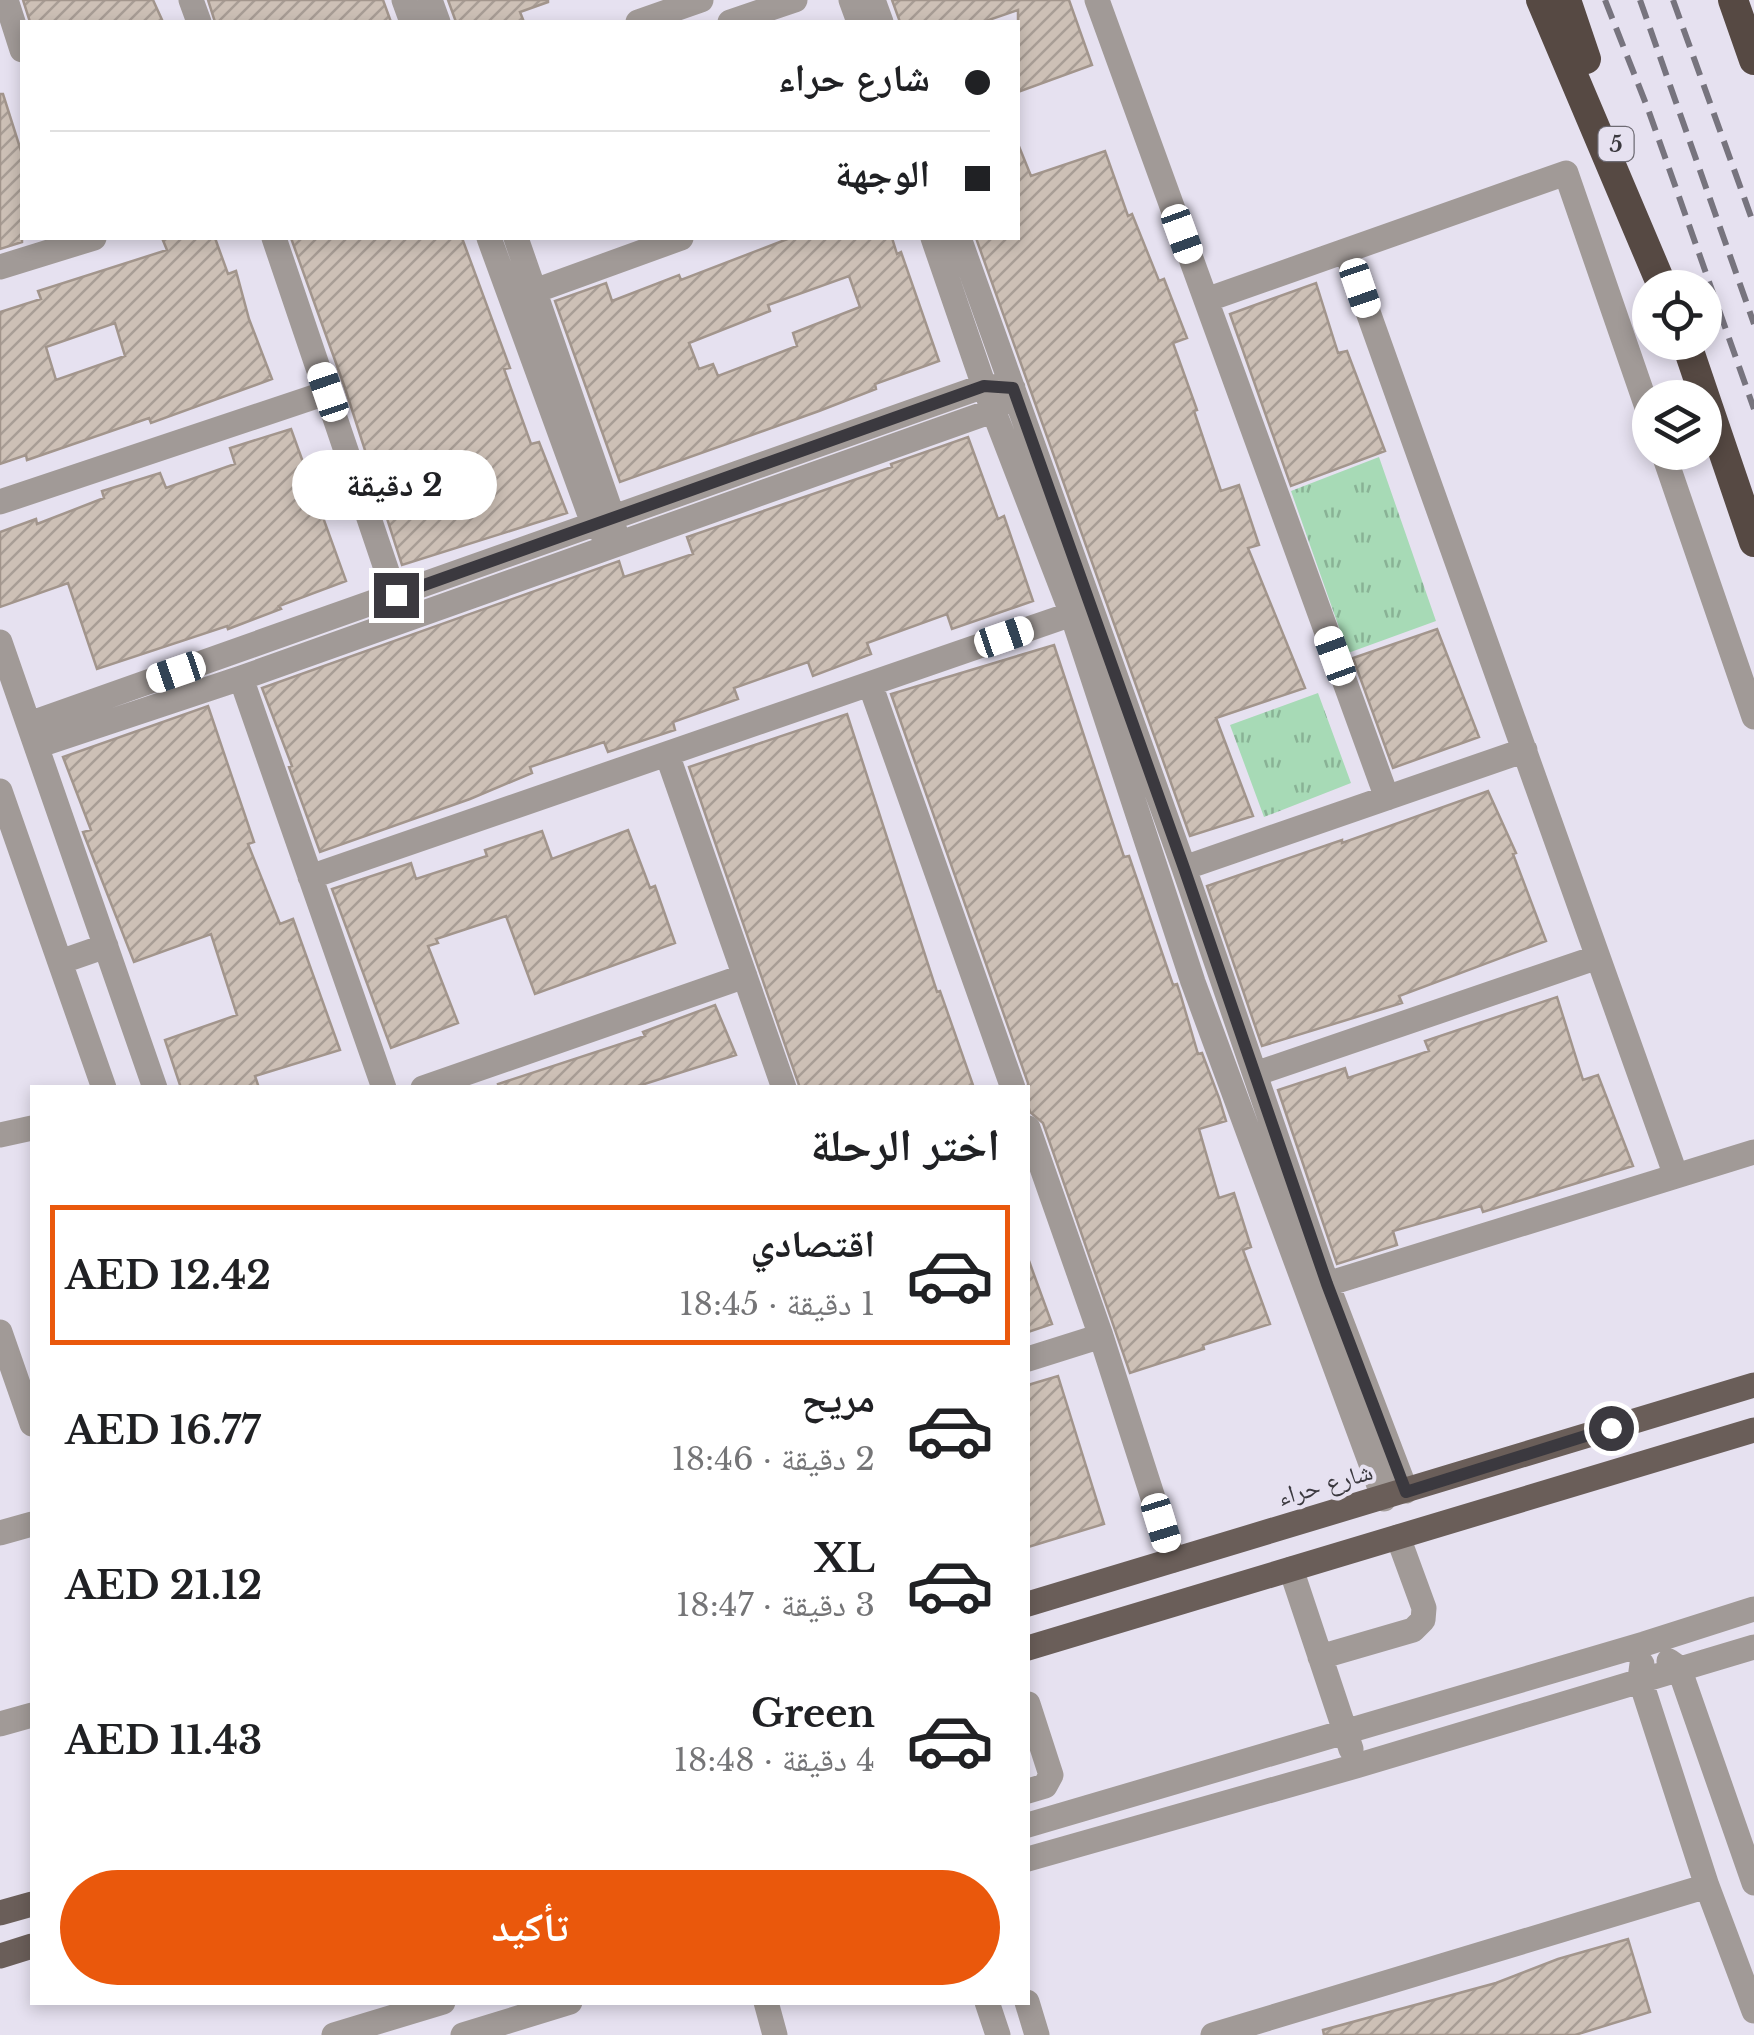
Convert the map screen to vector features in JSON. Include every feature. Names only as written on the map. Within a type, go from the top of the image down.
[{"type":"highway","points":[[1542,0],[1657,270]]},
{"type":"highway","name":"5","points":[[1566,0],[1659,270]]},
{"type":"highway","points":[[1733,0],[1754,60]]},
{"type":"highway","points":[[1722,448],[1754,542]]},
{"type":"main road","name":"شارع حراء","points":[[1030,1603],[1754,1385]]},
{"type":"main road","points":[[1030,1647],[1754,1430]]},
{"type":"main road","points":[[1540,1450],[1559,1488]]},
{"type":"main road","points":[[0,1914],[30,1905]]},
{"type":"main road","points":[[0,1956],[30,1947]]},
{"type":"street","points":[[6,0],[20,44]]},
{"type":"street","points":[[644,20],[700,0]]},
{"type":"street","points":[[734,20],[761,6],[795,0]]},
{"type":"street","points":[[1097,0],[1387,798]]},
{"type":"street","points":[[1206,300],[1566,173],[1638,380]]},
{"type":"street","points":[[0,267],[83,240]]},
{"type":"street","points":[[275,240],[396,595]]},
{"type":"street","points":[[490,240],[523,295],[608,529]]},
{"type":"street","points":[[516,240],[523,295]]},
{"type":"street","points":[[523,295],[675,240]]},
{"type":"street","points":[[934,240],[984,386],[1072,614],[1193,982],[1395,1495]]},
{"type":"street","points":[[959,240],[1220,971],[1395,1495]]},
{"type":"street","points":[[1347,253],[1676,1176]]},
{"type":"street","points":[[33,735],[241,678],[608,529],[984,386],[1013,388]]},
{"type":"street","points":[[33,735],[396,595],[995,410],[1013,388]]},
{"type":"street","points":[[0,502],[328,392]]},
{"type":"street","points":[[1669,470],[1754,717]]},
{"type":"street","points":[[310,878],[1072,614]]},
{"type":"street","points":[[0,642],[155,1085]]},
{"type":"street","points":[[241,678],[383,1085]]},
{"type":"street","points":[[870,684],[1012,1085]]},
{"type":"street","points":[[1184,868],[1525,750]]},
{"type":"street","points":[[667,754],[783,1085]]},
{"type":"street","points":[[0,791],[103,1085]]},
{"type":"street","points":[[60,962],[106,946]]},
{"type":"street","points":[[1255,1074],[1598,957]]},
{"type":"street","points":[[1193,982],[1220,971]]},
{"type":"street","points":[[432,1085],[745,976]]},
{"type":"street","points":[[0,1136],[30,1128]]},
{"type":"street","points":[[1030,1134],[1102,1336],[1173,1560]]},
{"type":"street","points":[[1327,1284],[1754,1152]]},
{"type":"street","points":[[0,1332],[30,1418]]},
{"type":"street","points":[[1030,1358],[1102,1336]]},
{"type":"street","points":[[0,1533],[30,1525]]},
{"type":"street","points":[[1320,1657],[1413,1630],[1423,1620],[1424,1608],[1398,1536]]},
{"type":"street","points":[[1291,1569],[1356,1766]]},
{"type":"street","points":[[1030,1823],[1346,1733],[1754,1609]]},
{"type":"street","points":[[1644,1644],[1680,1668],[1754,1883]]},
{"type":"street","points":[[1644,1644],[1640,1679],[1706,1886],[1754,2011]]},
{"type":"street","points":[[1030,1858],[1754,1647]]},
{"type":"street","points":[[1030,1710],[1051,1775],[1045,1786],[1030,1790]]},
{"type":"street","points":[[0,1724],[30,1716]]},
{"type":"street","points":[[1213,2035],[1706,1886]]},
{"type":"street","points":[[334,2035],[433,2005]]},
{"type":"street","points":[[463,2035],[560,2005]]},
{"type":"street","points":[[767,2005],[776,2035]]},
{"type":"street","points":[[989,2005],[998,2035]]},
{"type":"street","points":[[1029,2005],[1037,2035]]},
{"type":"green space","points":[[1379,457],[1436,621],[1348,653],[1291,491]]},
{"type":"green space","points":[[1318,693],[1351,783],[1264,817],[1230,725]]},
{"type":"building","points":[[23,0],[153,0],[162,20],[29,20]]},
{"type":"building","points":[[208,0],[383,0],[390,20],[214,20]]},
{"type":"building","points":[[448,0],[548,0],[520,12],[523,20],[455,20]]},
{"type":"building","points":[[892,0],[1069,0],[1092,65],[1020,91],[1018,10],[989,20],[899,20]]},
{"type":"building","points":[[3,94],[20,148],[22,242],[0,249]]},
{"type":"building","points":[[1020,149],[1031,176],[1105,151],[1128,216],[1132,214],[1159,281],[1164,279],[1187,338],[1173,343],[1197,410],[1194,411],[1221,491],[1239,485],[1259,545],[1248,548],[1305,688],[1216,718],[1253,816],[1190,836],[977,240],[1020,240]]},
{"type":"building","points":[[163,240],[216,240],[228,274],[236,271],[272,379],[151,423],[149,418],[27,460],[26,455],[0,464],[0,312],[41,299],[38,291],[167,250]],"holes":[[[115,323],[125,356],[56,380],[46,347]]]},
{"type":"building","points":[[292,240],[463,240],[510,368],[504,369],[531,444],[539,442],[567,513],[402,565]]},
{"type":"building","points":[[785,240],[893,240],[897,254],[901,252],[939,361],[875,384],[876,389],[819,411],[620,482],[555,301],[606,283],[612,301],[679,275],[681,280]],"holes":[[[849,276],[860,307],[793,333],[797,346],[718,376],[713,364],[699,369],[689,343],[770,311],[768,305]]]},
{"type":"building","points":[[1316,283],[1338,353],[1347,351],[1385,451],[1291,486],[1230,314]]},
{"type":"building","points":[[291,429],[346,581],[228,629],[227,626],[97,669],[68,583],[0,607],[0,532],[36,519],[37,524],[104,498],[102,491],[160,473],[166,488],[235,464],[230,448]]},
{"type":"building","points":[[968,437],[998,519],[1004,516],[1033,601],[952,629],[947,614],[867,643],[871,654],[813,676],[808,662],[734,688],[738,699],[673,722],[675,730],[608,752],[604,742],[530,767],[532,773],[470,799],[320,852],[262,688],[619,561],[624,577],[693,554],[687,537]]},
{"type":"building","points":[[1437,629],[1479,737],[1393,768],[1353,658]]},
{"type":"building","points":[[1054,645],[1124,857],[1129,856],[1173,985],[1177,984],[1198,1054],[1202,1053],[1219,1098],[1226,1121],[1199,1129],[1219,1198],[1234,1193],[1251,1247],[1243,1250],[1270,1324],[1130,1373],[1043,1123],[1030,1112],[1030,1085],[891,694]]},
{"type":"building","points":[[208,706],[254,842],[248,844],[280,924],[293,919],[340,1050],[255,1076],[258,1085],[180,1085],[165,1040],[237,1015],[211,934],[134,962],[83,832],[91,830],[63,757]]},
{"type":"building","points":[[847,714],[937,992],[940,991],[973,1085],[799,1085],[689,767]]},
{"type":"building","points":[[1488,791],[1516,853],[1513,854],[1546,941],[1399,996],[1402,1003],[1262,1046],[1207,886]]},
{"type":"building","points":[[628,830],[650,888],[655,886],[675,943],[535,994],[506,916],[436,939],[438,943],[428,946],[458,1023],[391,1048],[332,889],[411,863],[416,879],[487,856],[485,850],[542,831],[552,859]]},
{"type":"building","points":[[1557,997],[1583,1080],[1598,1075],[1633,1166],[1483,1212],[1481,1206],[1393,1231],[1397,1245],[1337,1264],[1278,1090],[1345,1068],[1348,1078],[1429,1051],[1425,1041]]},
{"type":"building","points":[[715,1005],[736,1055],[641,1085],[498,1085],[645,1036],[643,1032]]},
{"type":"building","points":[[1030,1264],[1052,1324],[1030,1331]]},
{"type":"building","points":[[1058,1376],[1104,1524],[1030,1546],[1030,1384]]},
{"type":"building","points":[[1628,1939],[1650,2012],[1575,2035],[1324,2035],[1323,2030],[1496,1983],[1558,1959]]},
{"type":"railway","points":[[1605,0],[1648,109],[1754,409]]},
{"type":"railway","points":[[1640,0],[1754,324]]},
{"type":"railway","points":[[1673,0],[1754,225]]},
{"type":"route","points":[[396,595],[984,386],[1013,388],[1327,1284],[1406,1492],[1611,1428]]}]
